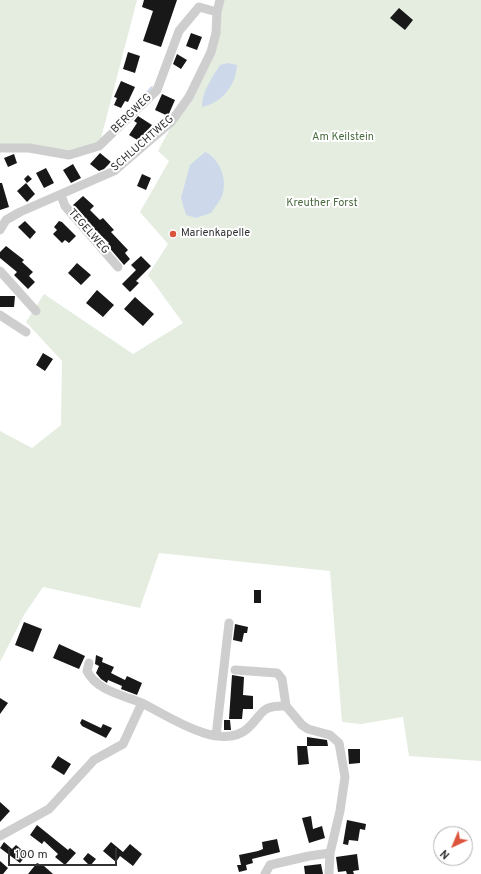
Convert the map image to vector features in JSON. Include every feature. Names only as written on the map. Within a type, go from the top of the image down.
[{"type":"street","name":"SCHLUCHTWEG","points":[[0,230],[3,219],[114,171],[171,122],[189,96],[211,52],[216,33],[217,12],[220,0]]},
{"type":"street","name":"BERGWEG","points":[[0,148],[29,148],[69,155],[99,146],[157,90],[179,31],[199,7],[217,12]]},
{"type":"street","name":"TEGELWEG","points":[[61,195],[65,206],[118,267]]},
{"type":"street","points":[[0,271],[36,311]]},
{"type":"street","points":[[0,315],[26,332]]},
{"type":"street","points":[[216,736],[229,624]]},
{"type":"street","points":[[89,663],[87,671],[90,677],[100,686],[142,703],[204,733],[216,736],[234,736],[248,728],[265,709],[273,705],[286,706]]},
{"type":"street","points":[[235,670],[277,673],[282,679],[286,706],[302,725],[308,729],[330,735],[339,743],[345,777],[340,811],[330,853],[329,874]]},
{"type":"street","points":[[0,836],[49,809],[94,760],[123,744],[142,703]]},
{"type":"street","points":[[265,874],[270,865],[330,853]]},
{"type":"green space","points":[[0,0],[137,0],[99,146],[69,155],[0,145]]},
{"type":"green space","name":"Kreuther Forst","points":[[220,0],[481,0],[481,761],[409,756],[403,717],[361,724],[342,722],[330,571],[159,553],[140,608],[43,587],[24,615],[0,662],[0,431],[32,448],[61,425],[62,361],[26,322],[44,294],[133,354],[183,323],[148,275],[168,244],[140,212],[169,161],[158,151],[211,52]]},
{"type":"water","points":[[228,63],[237,65],[231,86],[216,102],[202,107],[202,101],[211,80],[220,65]]},
{"type":"water","points":[[205,152],[214,159],[221,169],[224,187],[221,198],[211,213],[196,218],[186,215],[181,198],[190,165]]},
{"type":"building","points":[[144,0],[177,0],[161,47],[143,41],[153,11],[142,7]]},
{"type":"building","points":[[399,8],[413,20],[405,30],[390,18]]},
{"type":"building","points":[[191,33],[202,37],[197,50],[186,46]]},
{"type":"building","points":[[128,52],[140,56],[135,73],[123,69]]},
{"type":"building","points":[[177,54],[187,60],[181,69],[173,64]]},
{"type":"building","points":[[121,81],[135,87],[128,102],[125,101],[121,108],[114,105],[117,98],[114,97]]},
{"type":"building","points":[[162,94],[175,100],[168,116],[155,110]]},
{"type":"building","points":[[138,116],[152,125],[139,141],[129,135],[137,123],[134,121]]},
{"type":"building","points":[[100,153],[111,162],[104,169],[99,171],[90,164]]},
{"type":"building","points":[[14,154],[17,163],[8,167],[4,158]]},
{"type":"building","points":[[73,164],[81,178],[71,183],[63,170]]},
{"type":"building","points":[[46,168],[54,183],[44,188],[36,173]]},
{"type":"building","points":[[142,174],[151,178],[146,190],[137,186]]},
{"type":"building","points":[[28,175],[32,179],[27,183],[24,179]]},
{"type":"building","points":[[0,183],[2,183],[9,207],[0,210]]},
{"type":"building","points":[[26,183],[35,194],[27,202],[17,191]]},
{"type":"building","points":[[83,196],[94,206],[90,210],[100,220],[103,218],[114,230],[111,232],[128,250],[125,253],[130,259],[124,265],[107,245],[109,243],[84,219],[85,217],[73,205]]},
{"type":"building","points":[[25,221],[36,232],[30,239],[18,227]]},
{"type":"building","points":[[59,221],[62,222],[76,236],[69,243],[65,240],[62,243],[53,234],[57,230],[54,227]]},
{"type":"building","points":[[6,246],[24,260],[22,262],[33,272],[29,276],[35,282],[28,289],[14,275],[17,272],[0,258],[0,252]]},
{"type":"building","points":[[141,256],[151,266],[136,281],[139,283],[130,292],[122,284],[136,270],[131,265]]},
{"type":"building","points":[[77,263],[91,275],[81,285],[68,273]]},
{"type":"building","points":[[97,290],[114,305],[103,317],[86,303]]},
{"type":"building","points":[[0,296],[15,296],[14,307],[0,307]]},
{"type":"building","points":[[135,297],[154,314],[143,326],[124,309]]},
{"type":"building","points":[[43,353],[53,359],[45,371],[36,365]]},
{"type":"building","points":[[254,590],[261,590],[261,603],[254,603]]},
{"type":"building","points":[[24,622],[42,629],[33,652],[15,645]]},
{"type":"building","points":[[235,624],[248,627],[247,633],[244,633],[242,642],[233,640]]},
{"type":"building","points":[[59,644],[85,656],[79,669],[53,658]]},
{"type":"building","points":[[96,655],[103,658],[102,662],[114,667],[111,673],[125,680],[127,676],[142,683],[137,695],[121,689],[122,686],[108,680],[107,683],[101,679],[96,673],[99,666],[95,664]]},
{"type":"building","points":[[232,675],[244,677],[243,695],[253,696],[253,709],[243,709],[242,719],[229,719]]},
{"type":"building","points":[[0,698],[8,703],[0,714]]},
{"type":"building","points":[[82,719],[101,728],[103,724],[112,728],[106,738],[82,726],[80,723]]},
{"type":"building","points":[[224,720],[230,720],[231,730],[224,730]]},
{"type":"building","points":[[307,737],[327,740],[328,746],[307,746]]},
{"type":"building","points":[[297,746],[307,746],[309,764],[298,765]]},
{"type":"building","points":[[348,749],[360,749],[360,763],[349,764]]},
{"type":"building","points":[[58,756],[71,764],[64,775],[51,767]]},
{"type":"building","points":[[0,802],[10,811],[0,822]]},
{"type":"building","points":[[311,816],[313,829],[322,826],[325,838],[309,843],[302,818]]},
{"type":"building","points":[[347,820],[366,824],[365,830],[360,829],[358,841],[349,840],[348,845],[343,844]]},
{"type":"building","points":[[37,825],[68,850],[70,848],[76,853],[65,865],[55,857],[58,854],[44,841],[42,844],[30,835]]},
{"type":"building","points":[[277,839],[280,852],[252,859],[253,863],[246,865],[247,870],[239,872],[237,865],[241,865],[239,855],[263,849],[262,842]]},
{"type":"building","points":[[4,842],[12,849],[16,845],[27,854],[20,863],[0,848]]},
{"type":"building","points":[[111,842],[123,852],[130,844],[142,854],[133,866],[120,856],[116,862],[103,851]]},
{"type":"building","points":[[88,853],[96,859],[90,866],[83,859]]},
{"type":"building","points":[[357,854],[359,870],[353,871],[354,874],[347,874],[346,871],[338,872],[336,857]]},
{"type":"building","points":[[0,861],[8,868],[3,874],[0,874]]},
{"type":"building","points":[[37,863],[44,866],[53,874],[28,874]]},
{"type":"building","points":[[321,864],[323,874],[305,874],[304,866]]},
{"type":"waterway","points":[[137,103],[152,87]]},
{"type":"place","name":"Marienkapelle","points":[[173,234]]},
{"type":"park label","name":"Am Keilstein","points":[[343,138]]}]
